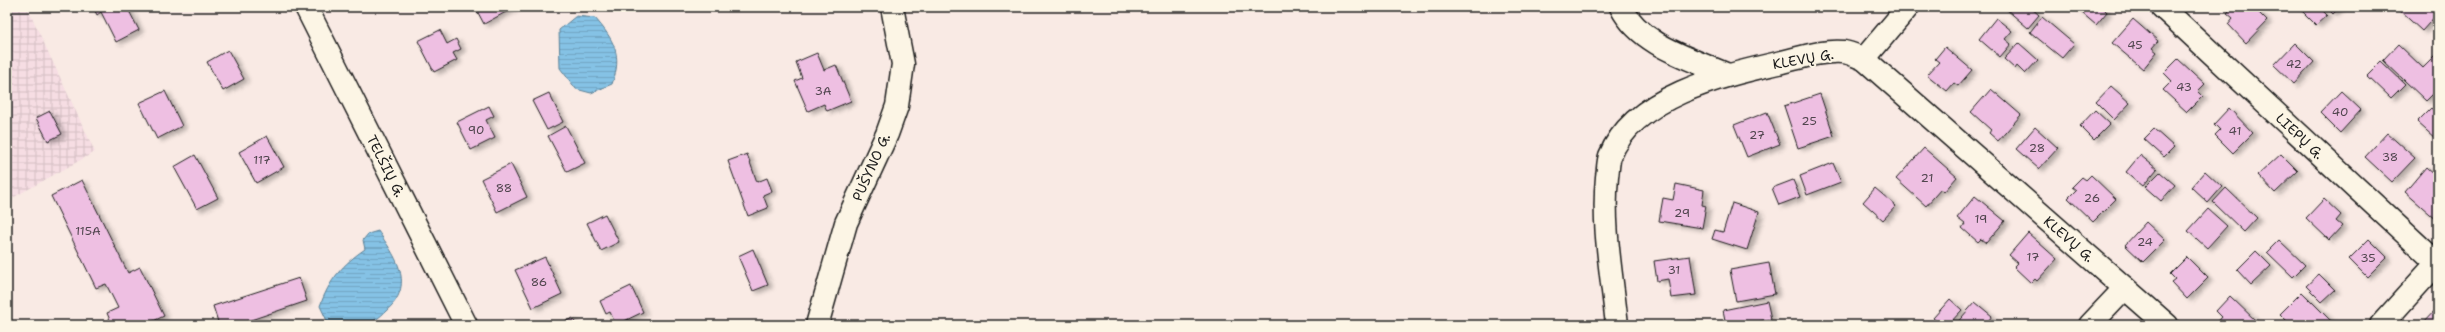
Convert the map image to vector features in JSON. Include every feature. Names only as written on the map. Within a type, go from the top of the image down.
[{"type":"street","name":"TELŠIŲ G.","points":[[306,7],[466,325]]},
{"type":"street","name":"PUŠYNO G.","points":[[817,325],[846,223],[887,134],[897,106],[903,64],[892,7]]},
{"type":"street","points":[[1620,7],[1628,20],[1655,43],[1728,74]]},
{"type":"street","points":[[1864,59],[1908,7]]},
{"type":"street","name":"LIEPŲ G.","points":[[2162,7],[2438,263]]},
{"type":"street","name":"KLEVŲ G.","points":[[1617,325],[1605,202],[1609,157],[1621,136],[1638,119],[1669,99],[1728,74],[1818,54],[1845,52],[1864,59],[2168,325]]},
{"type":"street","points":[[2381,325],[2438,263]]},
{"type":"street","points":[[2090,325],[2125,288]]},
{"type":"shaded area","points":[[7,7],[27,7],[95,152],[7,201]]},
{"type":"water","points":[[576,16],[595,18],[612,41],[615,48],[617,65],[612,84],[591,93],[576,89],[560,68],[559,30]]},
{"type":"water","points":[[378,231],[391,251],[400,271],[400,291],[395,301],[386,311],[374,321],[369,323],[348,326],[329,325],[320,306],[332,280],[343,267],[365,249],[363,240],[368,234]]},
{"type":"building","points":[[93,7],[127,7],[139,30],[116,42],[101,12],[97,15]]},
{"type":"building","points":[[475,7],[515,7],[484,24]]},
{"type":"building","points":[[2008,7],[2030,7],[2039,15],[2028,28],[2006,9]]},
{"type":"building","points":[[2075,7],[2102,7],[2107,12],[2096,25]]},
{"type":"building","points":[[2233,7],[2242,10],[2244,7],[2253,7],[2267,21],[2246,43],[2228,24],[2233,18],[2227,13]]},
{"type":"building","points":[[2298,7],[2319,7],[2327,15],[2316,25]]},
{"type":"building","points":[[2326,7],[2340,7],[2333,14]]},
{"type":"building","points":[[2399,7],[2438,7],[2438,13],[2422,31],[2398,9]]},
{"type":"building","points":[[2042,17],[2074,44],[2062,58],[2030,32]]},
{"type":"building","points":[[1996,18],[2012,31],[2005,39],[2011,44],[2000,57],[1979,39]]},
{"type":"building","points":[[2133,19],[2158,41],[2152,48],[2157,52],[2143,69],[2112,43]]},
{"type":"building","points":[[440,30],[447,44],[456,39],[461,49],[453,53],[457,60],[434,72],[418,41]]},
{"type":"building","points":[[2019,43],[2038,60],[2025,74],[2017,66],[2015,69],[2004,59]]},
{"type":"building","points":[[2295,43],[2314,62],[2294,84],[2274,65]]},
{"type":"building","points":[[2398,44],[2423,68],[2438,53],[2438,89],[2426,101],[2383,60]]},
{"type":"building","points":[[1945,47],[1972,70],[1958,86],[1954,83],[1947,91],[1927,75],[1939,62],[1935,59]]},
{"type":"building","points":[[228,50],[244,79],[223,91],[207,62]]},
{"type":"building","points":[[817,53],[824,70],[836,65],[851,101],[827,111],[824,104],[808,111],[795,81],[802,78],[796,62]]},
{"type":"building","points":[[2178,59],[2205,84],[2198,91],[2203,96],[2187,112],[2163,90],[2172,81],[2164,73]]},
{"type":"building","points":[[2381,61],[2405,84],[2391,98],[2367,75]]},
{"type":"building","points":[[2111,86],[2130,103],[2114,120],[2096,102]]},
{"type":"building","points":[[1991,89],[2021,115],[1998,141],[1989,133],[1991,130],[1971,112]]},
{"type":"building","points":[[165,91],[182,126],[157,139],[139,103]]},
{"type":"building","points":[[2341,91],[2361,110],[2340,133],[2320,113]]},
{"type":"building","points":[[549,93],[563,122],[547,130],[532,101]]},
{"type":"building","points":[[1820,94],[1834,136],[1798,148],[1784,106]]},
{"type":"building","points":[[489,106],[494,116],[486,120],[495,138],[471,150],[457,122]]},
{"type":"building","points":[[2229,108],[2253,133],[2233,153],[2215,135],[2220,130],[2214,124]]},
{"type":"building","points":[[2431,108],[2438,114],[2436,139],[2417,122]]},
{"type":"building","points":[[2095,110],[2110,124],[2094,140],[2080,126]]},
{"type":"building","points":[[50,111],[62,134],[48,141],[36,118]]},
{"type":"building","points":[[1767,112],[1780,144],[1747,157],[1734,125]]},
{"type":"building","points":[[566,126],[585,163],[567,172],[548,136]]},
{"type":"building","points":[[2035,127],[2058,148],[2039,169],[2016,149]]},
{"type":"building","points":[[2154,129],[2174,147],[2164,157],[2144,139]]},
{"type":"building","points":[[2387,133],[2415,158],[2392,182],[2365,157]]},
{"type":"building","points":[[267,136],[284,167],[256,183],[239,152]]},
{"type":"building","points":[[1924,148],[1957,177],[1944,192],[1941,189],[1926,206],[1896,179]]},
{"type":"building","points":[[747,154],[757,182],[767,178],[772,191],[763,195],[768,208],[748,216],[728,161]]},
{"type":"building","points":[[2281,154],[2298,171],[2275,193],[2258,175]]},
{"type":"building","points":[[195,155],[218,198],[197,209],[174,167]]},
{"type":"building","points":[[2140,155],[2157,169],[2143,186],[2126,172]]},
{"type":"building","points":[[1833,163],[1841,182],[1807,195],[1800,176]]},
{"type":"building","points":[[511,164],[527,197],[497,212],[481,179]]},
{"type":"building","points":[[2426,167],[2438,178],[2438,221],[2405,192]]},
{"type":"building","points":[[2205,171],[2222,187],[2208,203],[2191,187]]},
{"type":"building","points":[[2160,172],[2175,185],[2161,201],[2145,187]]},
{"type":"building","points":[[2091,175],[2116,199],[2093,222],[2068,198],[2076,190],[2072,187],[2082,177],[2086,180]]},
{"type":"building","points":[[82,180],[128,273],[140,267],[164,316],[145,325],[112,325],[107,313],[118,308],[106,284],[96,288],[51,196]]},
{"type":"building","points":[[1793,180],[1800,197],[1779,205],[1772,188]]},
{"type":"building","points":[[1676,184],[1704,190],[1702,205],[1706,206],[1702,228],[1659,221],[1663,198],[1673,200]]},
{"type":"building","points":[[1875,188],[1896,206],[1883,220],[1863,202]]},
{"type":"building","points":[[2226,188],[2257,218],[2244,232],[2213,202]]},
{"type":"building","points":[[1975,196],[2005,221],[1986,243],[1981,239],[1978,242],[1962,228],[1965,224],[1957,218]]},
{"type":"building","points":[[2324,199],[2341,215],[2336,221],[2342,226],[2329,240],[2306,218]]},
{"type":"building","points":[[1732,203],[1759,212],[1747,250],[1712,239],[1715,230],[1723,232]]},
{"type":"building","points":[[2208,209],[2227,226],[2207,248],[2188,231]]},
{"type":"building","points":[[605,214],[619,242],[601,251],[587,223]]},
{"type":"building","points":[[2146,222],[2165,240],[2143,262],[2125,245]]},
{"type":"building","points":[[2028,233],[2057,259],[2037,281],[2035,279],[2031,283],[2014,267],[2018,263],[2009,255]]},
{"type":"building","points":[[2369,239],[2387,257],[2367,277],[2349,259]]},
{"type":"building","points":[[2279,240],[2305,265],[2293,277],[2267,252]]},
{"type":"building","points":[[753,249],[768,285],[753,291],[738,256]]},
{"type":"building","points":[[2256,251],[2271,266],[2251,285],[2237,270]]},
{"type":"building","points":[[1690,256],[1696,295],[1671,298],[1668,279],[1657,281],[1654,261]]},
{"type":"building","points":[[545,257],[562,294],[533,308],[515,270]]},
{"type":"building","points":[[2187,257],[2208,278],[2187,299],[2171,282],[2175,279],[2170,274]]},
{"type":"building","points":[[1769,263],[1775,294],[1736,301],[1730,270]]},
{"type":"building","points":[[2319,274],[2335,290],[2322,302],[2306,286]]},
{"type":"building","points":[[299,278],[307,301],[236,325],[219,325],[213,306]]},
{"type":"building","points":[[631,286],[643,312],[616,325],[610,312],[606,314],[600,301]]},
{"type":"building","points":[[2302,292],[2331,321],[2326,325],[2304,325],[2301,322],[2298,325],[2291,325],[2280,314]]},
{"type":"building","points":[[2230,296],[2256,321],[2253,325],[2216,324],[2222,317],[2216,311]]},
{"type":"building","points":[[1950,299],[1962,310],[1948,325],[1941,325],[1933,318]]},
{"type":"building","points":[[1767,301],[1771,319],[1742,325],[1726,325],[1723,310]]},
{"type":"building","points":[[1975,302],[1992,316],[1985,325],[1955,325]]},
{"type":"building","points":[[2438,307],[2438,325],[2421,325]]},
{"type":"building","points":[[573,318],[576,325],[557,325]]},
{"type":"building","points":[[1695,320],[1696,325],[1665,325]]}]
